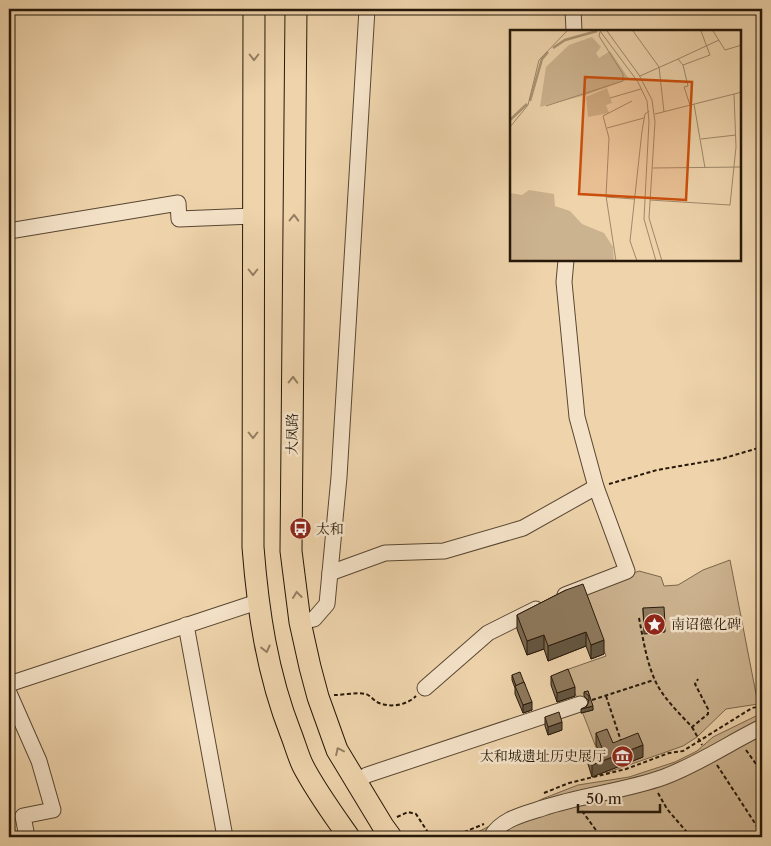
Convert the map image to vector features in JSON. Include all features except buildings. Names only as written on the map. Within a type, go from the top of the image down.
[{"type":"highway","points":[[254,9],[253,546],[257,602],[264,641],[280,707],[296,748],[320,795],[349,837]]},
{"type":"highway","name":"大凤路","points":[[296,9],[291,551],[300,622],[318,697],[337,750],[387,832]]},
{"type":"street","points":[[300,622],[314,619],[327,604],[339,478],[367,9]]},
{"type":"street","points":[[573,9],[574,30]]},
{"type":"street","points":[[9,231],[178,203],[179,219],[253,216]]},
{"type":"street","points":[[425,688],[488,633],[550,602],[627,571],[596,488],[577,417],[564,282],[566,261]]},
{"type":"street","points":[[330,574],[384,552],[444,551],[524,528],[596,488]]},
{"type":"street","points":[[9,684],[257,602]]},
{"type":"street","points":[[186,626],[224,837]]},
{"type":"street","points":[[9,693],[40,761],[53,810],[23,816],[27,837]]},
{"type":"street","points":[[356,782],[367,775],[580,704]]},
{"type":"street","points":[[491,837],[504,822],[539,809],[652,780],[688,767],[762,727]]},
{"type":"path","points":[[596,488],[658,470],[721,459],[762,447]]},
{"type":"path","points":[[639,618],[646,658],[654,680],[679,713],[692,726],[699,741],[711,756],[762,834]]},
{"type":"path","points":[[692,726],[708,714],[708,709],[695,684],[698,679]]},
{"type":"path","points":[[580,704],[654,680]]},
{"type":"path","points":[[328,695],[364,694],[387,706],[412,700],[425,688]]},
{"type":"path","points":[[606,695],[624,748]]},
{"type":"path","points":[[538,796],[569,783],[626,769],[670,753],[683,751],[752,708],[762,706]]},
{"type":"path","points":[[736,741],[762,769]]},
{"type":"path","points":[[652,780],[667,809],[691,837]]},
{"type":"path","points":[[574,800],[601,837]]},
{"type":"path","points":[[387,832],[394,818],[408,812],[416,814],[428,834],[433,837]]},
{"type":"shaded area","name":"南诏德化碑","points":[[730,560],[758,704],[726,709],[697,737],[683,746],[606,773],[566,670],[606,656],[583,592],[639,571],[661,577],[664,586],[678,585],[703,570]]},
{"type":"shaded area","points":[[762,714],[762,837],[468,837],[542,799],[578,785],[629,777],[675,762],[697,751],[713,737]]},
{"type":"place","name":"太和","points":[[300,529]]},
{"type":"place","name":"南诏德化碑","points":[[655,624]]},
{"type":"place","name":"太和城遗址历史展厅","points":[[622,756]]}]
